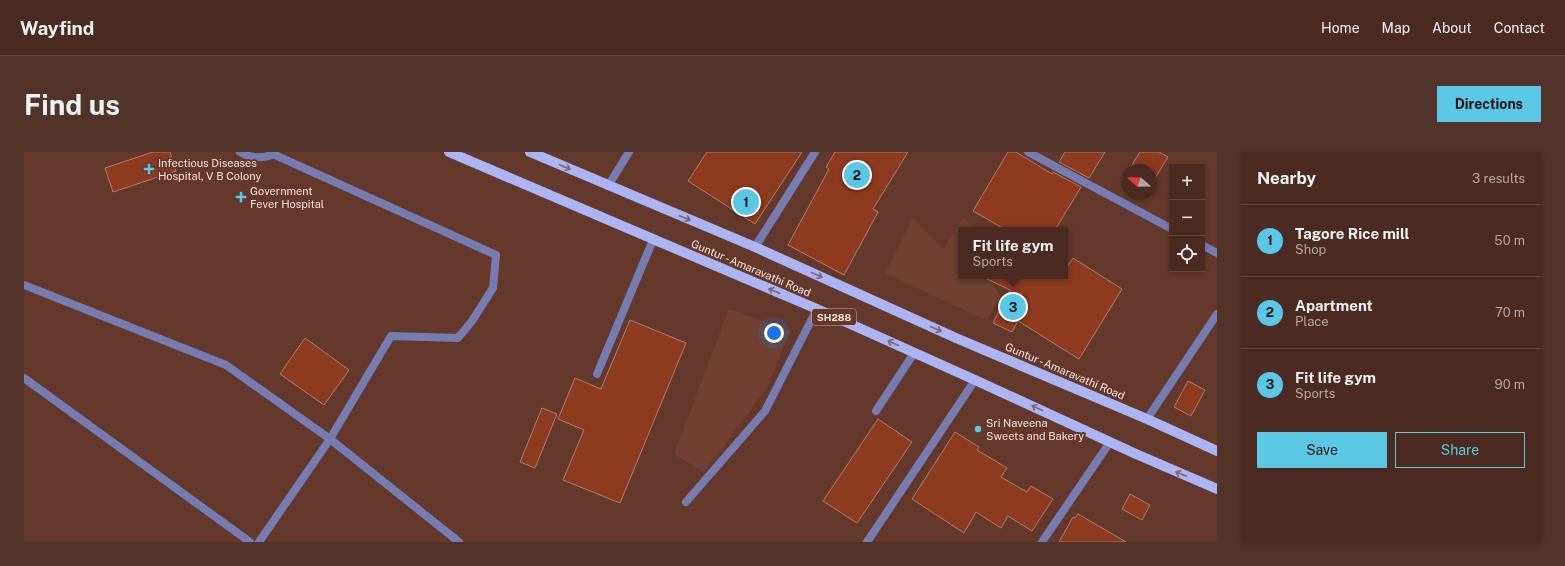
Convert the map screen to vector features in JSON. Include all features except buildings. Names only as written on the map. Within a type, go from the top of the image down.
[{"type":"main road","name":"Guntur - Amaravathi Road","points":[[449,152],[817,309],[1217,489]]},
{"type":"main road","name":"Guntur - Amaravathi Road","points":[[530,152],[755,247],[956,338],[1147,419],[1217,451]]},
{"type":"street","points":[[240,152],[245,156],[263,157],[274,153],[496,255],[493,288],[472,321],[458,338],[391,336],[330,439],[259,542]]},
{"type":"street","points":[[608,186],[629,152]]},
{"type":"street","points":[[755,247],[815,152]]},
{"type":"street","points":[[1028,152],[1169,227]]},
{"type":"street","points":[[598,374],[653,240]]},
{"type":"street","points":[[1205,247],[1217,253]]},
{"type":"street","points":[[24,285],[226,365],[330,439],[459,542]]},
{"type":"street","points":[[686,502],[765,411],[817,309]]},
{"type":"street","points":[[1147,419],[1217,314]]},
{"type":"street","points":[[876,411],[914,353]]},
{"type":"street","points":[[24,378],[250,542]]},
{"type":"street","points":[[867,542],[975,380]]},
{"type":"street","points":[[1042,542],[1110,442]]},
{"type":"shaded area","points":[[913,218],[944,249],[963,218],[974,227],[958,227],[958,279],[990,279],[1001,297],[986,320],[885,273]]},
{"type":"shaded area","points":[[729,309],[790,331],[767,388],[704,472],[674,454]]},
{"type":"place","name":"Infectious Diseases Hospital, V B Colony","points":[[149,169]]},
{"type":"place","name":"Apartment","points":[[857,175]]},
{"type":"place","name":"Government Fever Hospital","points":[[241,197]]},
{"type":"place","name":"Tagore Rice mill","points":[[746,202]]},
{"type":"place","name":"Fit life gym","points":[[1013,307]]},
{"type":"place","name":"Sri Naveena Sweets and Bakery","points":[[978,429]]}]
